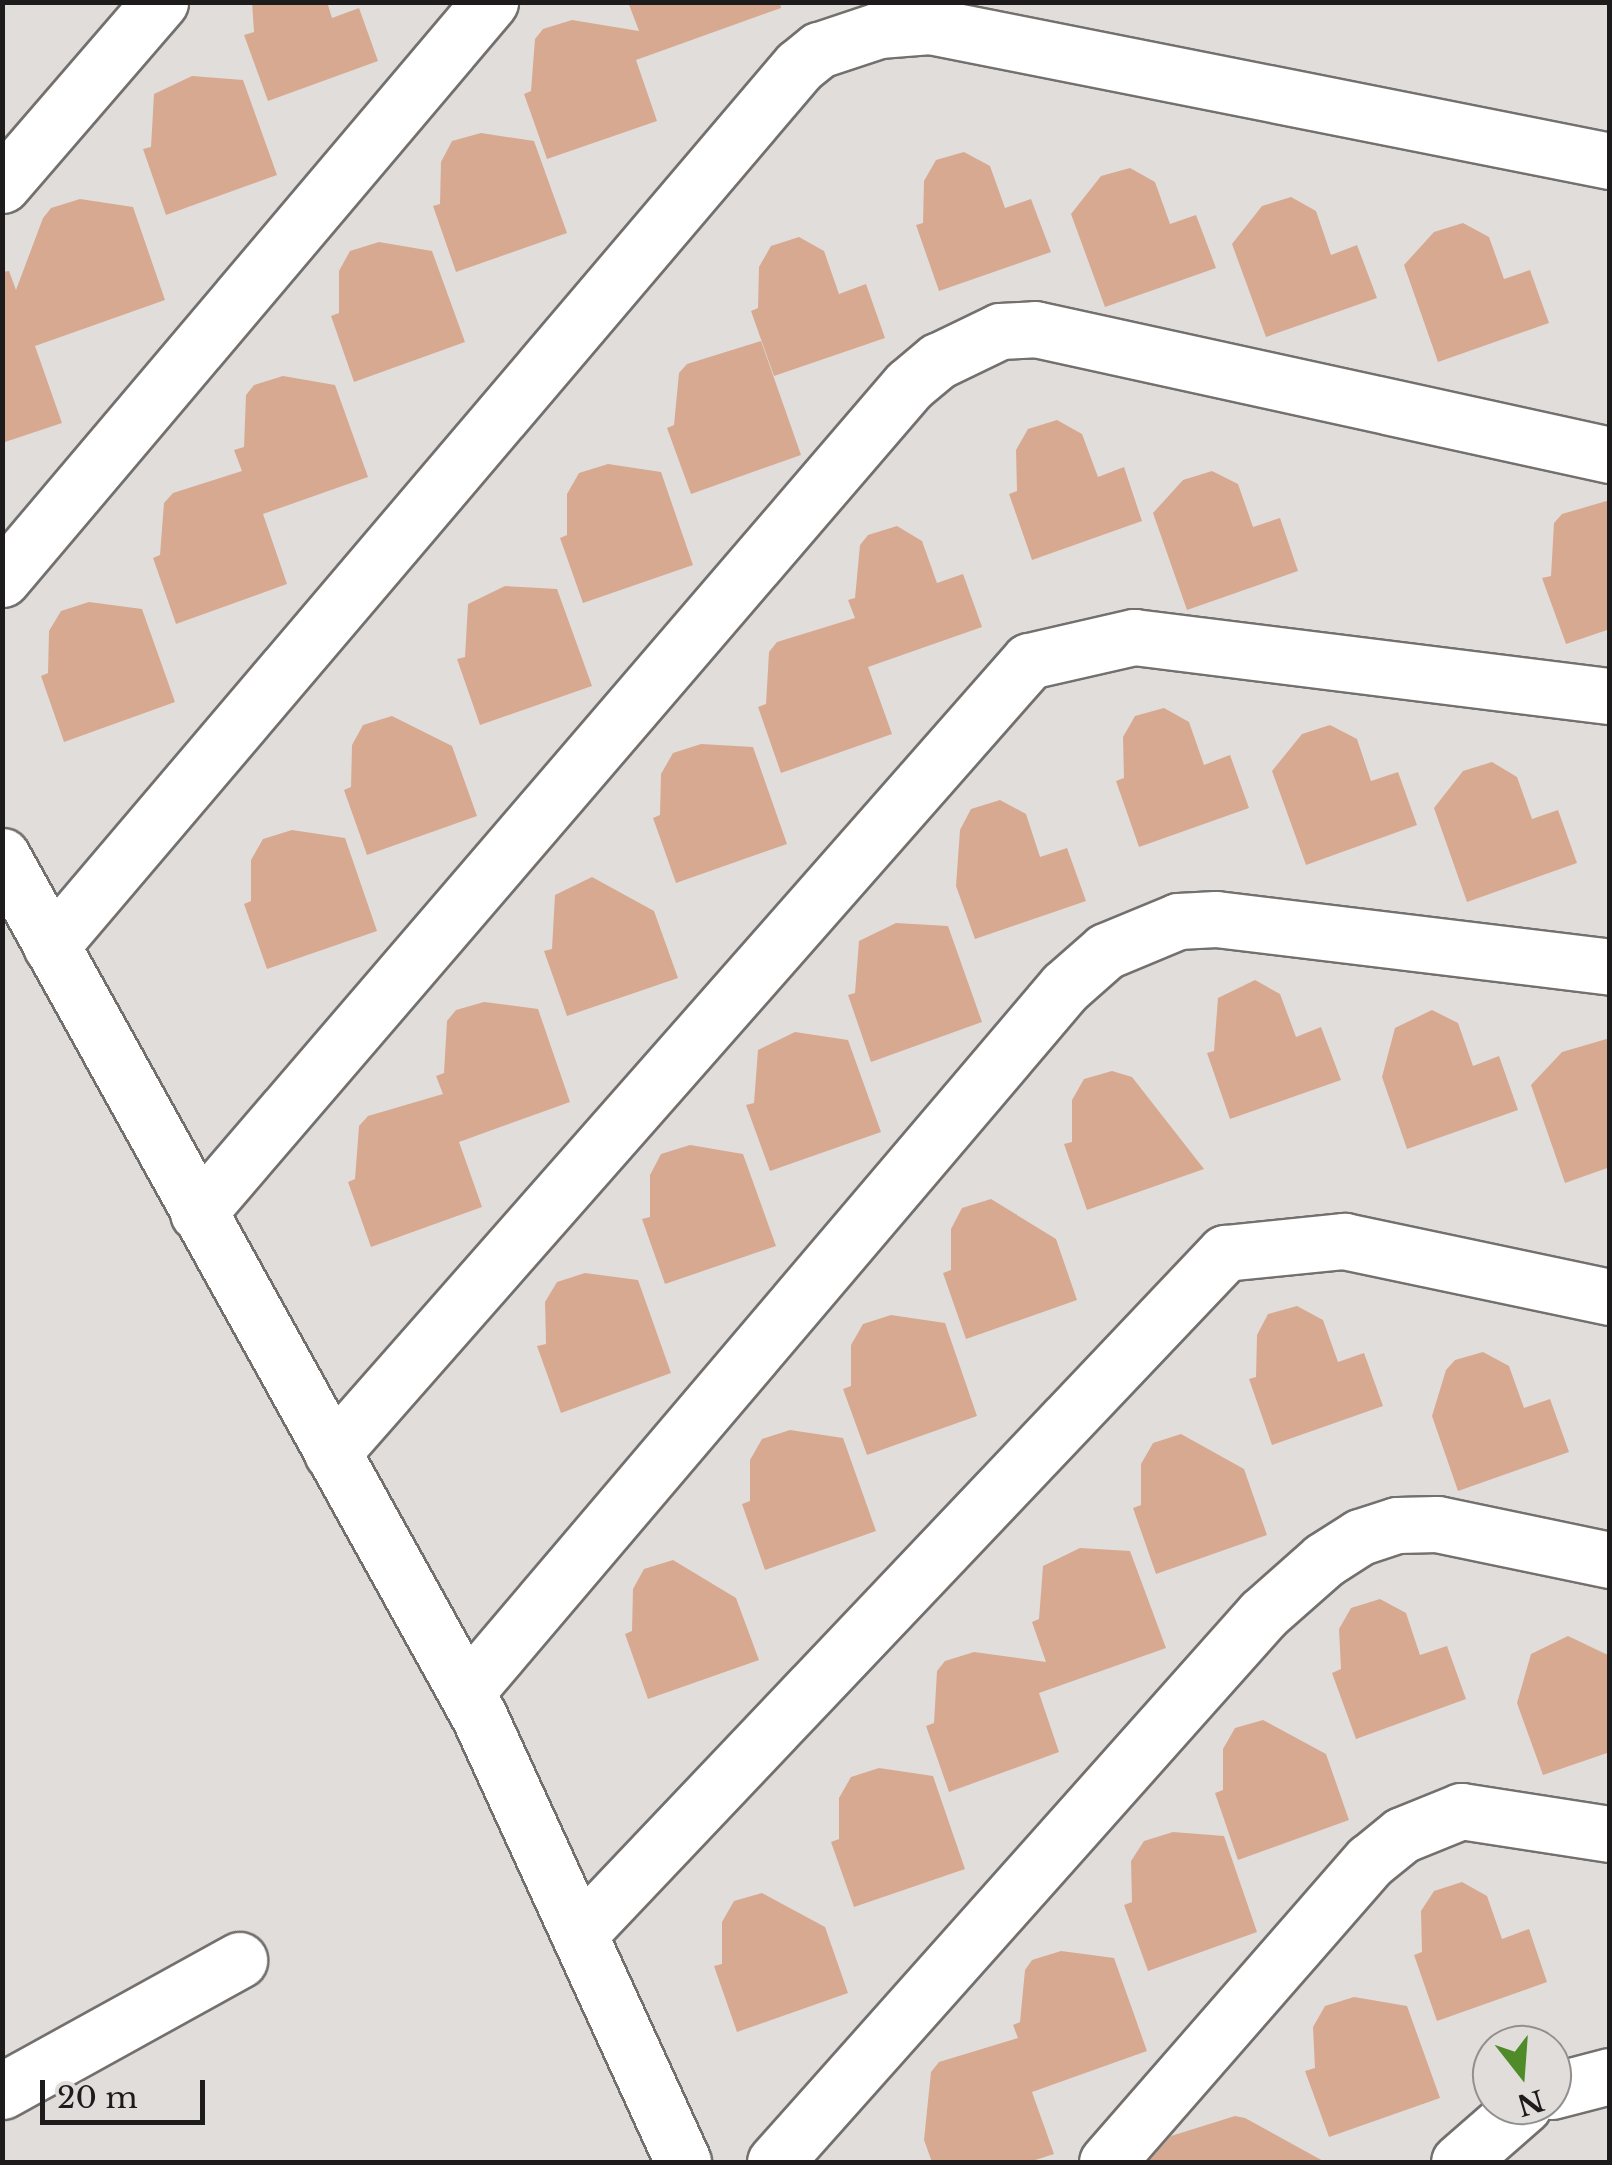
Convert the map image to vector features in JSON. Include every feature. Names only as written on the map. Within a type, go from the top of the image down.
[{"type":"street","points":[[2,185],[160,2]]},
{"type":"street","points":[[2,579],[490,2]]},
{"type":"street","points":[[51,946],[798,66],[820,50],[879,30],[930,26],[1610,161]]},
{"type":"street","points":[[198,1213],[909,384],[938,360],[1000,331],[1034,329],[1610,455]]},
{"type":"street","points":[[332,1453],[1029,661],[1134,637],[1610,696]]},
{"type":"street","points":[[2,856],[466,1692],[684,2162]]},
{"type":"street","points":[[466,1692],[1066,987],[1106,951],[1178,921],[1216,919],[1610,966]]},
{"type":"street","points":[[579,1934],[1226,1253],[1344,1241],[1610,1297]]},
{"type":"street","points":[[776,2162],[1263,1614],[1324,1560],[1360,1537],[1398,1525],[1436,1524],[1610,1560]]},
{"type":"street","points":[[1106,2162],[1370,1861],[1402,1835],[1461,1811],[1610,1834]]},
{"type":"street","points":[[2,2091],[238,1960]]},
{"type":"street","points":[[1572,2086],[1610,2076]]},
{"type":"street","points":[[1459,2162],[1501,2125]]},
{"type":"building","points":[[252,2],[327,2],[332,18],[359,8],[378,61],[268,101],[244,35],[254,32]]},
{"type":"building","points":[[628,2],[780,2],[781,8],[636,60],[657,121],[547,159],[524,94],[531,91],[535,39],[543,29],[572,20],[639,31]]},
{"type":"building","points":[[192,76],[243,80],[277,175],[166,215],[143,149],[151,147],[154,94]]},
{"type":"building","points":[[481,133],[534,141],[567,233],[456,272],[433,206],[440,204],[441,162],[452,141]]},
{"type":"building","points":[[964,152],[990,166],[1005,208],[1031,199],[1051,252],[939,291],[916,225],[923,223],[924,181],[936,160]]},
{"type":"building","points":[[1130,168],[1155,182],[1170,224],[1196,215],[1216,268],[1105,307],[1071,214],[1101,176]]},
{"type":"building","points":[[1291,197],[1316,211],[1331,255],[1357,245],[1377,298],[1266,337],[1232,244],[1262,206]]},
{"type":"building","points":[[80,199],[133,207],[165,300],[35,346],[62,423],[2,443],[2,272],[9,271],[16,290],[43,218],[51,208]]},
{"type":"building","points":[[1463,223],[1489,237],[1504,279],[1530,270],[1549,323],[1438,362],[1404,265],[1434,232]]},
{"type":"building","points":[[799,237],[824,251],[839,294],[866,284],[885,338],[774,376],[751,311],[758,308],[759,267],[771,246]]},
{"type":"building","points":[[379,242],[432,251],[465,342],[354,382],[331,316],[339,313],[339,271],[350,251]]},
{"type":"building","points":[[761,341],[801,455],[691,494],[667,428],[674,425],[679,373],[687,364]]},
{"type":"building","points":[[283,376],[335,385],[368,477],[263,514],[287,584],[176,624],[153,558],[160,555],[164,503],[173,493],[242,471],[234,450],[244,447],[246,395],[254,385]]},
{"type":"building","points":[[1057,420],[1082,434],[1098,477],[1124,467],[1142,521],[1032,560],[1009,494],[1017,491],[1016,450],[1028,429]]},
{"type":"building","points":[[608,464],[661,472],[693,565],[583,603],[560,538],[567,535],[567,494],[579,473]]},
{"type":"building","points":[[1212,471],[1238,484],[1253,527],[1280,518],[1298,571],[1187,610],[1153,513],[1183,480]]},
{"type":"building","points":[[1610,500],[1610,629],[1566,644],[1542,578],[1551,576],[1554,523],[1562,514]]},
{"type":"building","points":[[897,526],[922,541],[937,583],[963,574],[982,627],[868,667],[892,734],[781,773],[758,707],[766,704],[769,652],[777,642],[855,618],[848,600],[855,598],[860,545],[868,535]]},
{"type":"building","points":[[505,586],[557,589],[592,686],[480,725],[457,659],[465,657],[468,604]]},
{"type":"building","points":[[89,602],[142,609],[175,702],[64,742],[41,676],[48,673],[49,631],[61,611]]},
{"type":"building","points":[[1164,708],[1189,722],[1204,765],[1230,755],[1249,808],[1139,847],[1116,781],[1124,778],[1123,737],[1135,716]]},
{"type":"building","points":[[392,716],[452,746],[477,816],[367,855],[344,790],[351,787],[352,745],[363,725]]},
{"type":"building","points":[[1330,725],[1357,739],[1371,781],[1398,772],[1417,825],[1306,865],[1272,771],[1302,734]]},
{"type":"building","points":[[701,744],[753,747],[787,844],[676,883],[653,818],[660,815],[661,774],[673,753]]},
{"type":"building","points":[[1492,762],[1517,777],[1532,819],[1558,810],[1577,863],[1467,902],[1434,808],[1463,771]]},
{"type":"building","points":[[1000,800],[1026,814],[1040,857],[1067,848],[1086,901],[975,939],[956,886],[960,830],[971,809]]},
{"type":"building","points":[[292,830],[345,838],[377,931],[267,969],[244,904],[251,901],[251,860],[263,839]]},
{"type":"building","points":[[592,877],[654,911],[678,978],[567,1016],[544,951],[552,949],[555,895]]},
{"type":"building","points":[[896,923],[948,926],[982,1022],[871,1062],[848,995],[855,993],[859,941]]},
{"type":"building","points":[[1255,980],[1280,994],[1296,1037],[1321,1027],[1341,1080],[1230,1119],[1207,1053],[1214,1051],[1218,998]]},
{"type":"building","points":[[484,1002],[538,1009],[570,1102],[459,1142],[482,1207],[371,1247],[348,1182],[355,1179],[359,1126],[368,1116],[443,1094],[436,1076],[444,1073],[447,1021],[456,1010]]},
{"type":"building","points":[[1432,1010],[1458,1023],[1473,1066],[1499,1056],[1518,1110],[1407,1149],[1382,1077],[1395,1028]]},
{"type":"building","points":[[795,1032],[848,1040],[881,1132],[770,1171],[746,1105],[754,1103],[758,1050]]},
{"type":"building","points":[[1610,1038],[1610,1167],[1565,1183],[1531,1085],[1562,1052]]},
{"type":"building","points":[[1112,1071],[1132,1077],[1204,1169],[1087,1210],[1064,1144],[1072,1142],[1072,1100],[1084,1079]]},
{"type":"building","points":[[690,1145],[743,1154],[776,1246],[665,1284],[642,1219],[650,1217],[650,1175],[661,1154]]},
{"type":"building","points":[[991,1199],[1056,1239],[1077,1300],[966,1339],[943,1273],[951,1270],[951,1229],[962,1208]]},
{"type":"building","points":[[585,1273],[638,1280],[671,1373],[561,1413],[537,1346],[546,1344],[545,1302],[557,1282]]},
{"type":"building","points":[[1297,1306],[1323,1320],[1338,1362],[1364,1353],[1383,1406],[1272,1445],[1249,1379],[1256,1377],[1257,1335],[1268,1314]]},
{"type":"building","points":[[891,1315],[945,1323],[977,1416],[867,1455],[843,1389],[851,1386],[851,1345],[863,1324]]},
{"type":"building","points":[[1483,1352],[1509,1366],[1524,1408],[1550,1399],[1569,1452],[1458,1491],[1432,1416],[1446,1370],[1455,1360]]},
{"type":"building","points":[[790,1430],[843,1438],[876,1531],[765,1570],[742,1504],[750,1501],[750,1460],[762,1439]]},
{"type":"building","points":[[1181,1434],[1244,1469],[1267,1535],[1156,1574],[1133,1508],[1141,1505],[1141,1464],[1153,1443]]},
{"type":"building","points":[[1080,1548],[1130,1551],[1166,1648],[1039,1693],[1059,1752],[949,1792],[926,1726],[934,1723],[937,1671],[945,1661],[974,1652],[1046,1662],[1032,1622],[1039,1619],[1043,1566]]},
{"type":"building","points":[[673,1560],[736,1598],[759,1660],[648,1699],[625,1634],[632,1631],[633,1589],[644,1569]]},
{"type":"building","points":[[1380,1599],[1406,1613],[1420,1655],[1447,1646],[1466,1699],[1356,1739],[1332,1673],[1341,1669],[1339,1629],[1351,1608]]},
{"type":"building","points":[[1568,1636],[1610,1656],[1610,1752],[1543,1775],[1517,1703],[1531,1654]]},
{"type":"building","points":[[1263,1720],[1326,1754],[1349,1820],[1238,1860],[1215,1793],[1223,1790],[1223,1749],[1235,1728]]},
{"type":"building","points":[[879,1768],[933,1776],[965,1869],[854,1907],[831,1842],[839,1839],[839,1798],[851,1777]]},
{"type":"building","points":[[1173,1832],[1224,1836],[1257,1932],[1148,1971],[1124,1905],[1132,1902],[1131,1861],[1144,1841]]},
{"type":"building","points":[[1462,1882],[1487,1896],[1502,1939],[1529,1929],[1547,1982],[1437,2021],[1414,1955],[1422,1952],[1421,1911],[1434,1891]]},
{"type":"building","points":[[762,1893],[825,1927],[848,1993],[737,2032],[714,1966],[722,1964],[722,1922],[734,1901]]},
{"type":"building","points":[[1061,1951],[1114,1958],[1147,2051],[1032,2092],[1054,2154],[1029,2162],[932,2162],[924,2140],[931,2072],[939,2062],[1018,2038],[1013,2025],[1020,2022],[1025,1970],[1032,1960]]},
{"type":"building","points":[[1354,1997],[1407,2006],[1440,2098],[1329,2137],[1305,2071],[1315,2068],[1313,2027],[1325,2006]]},
{"type":"building","points":[[1235,2116],[1325,2162],[1148,2162],[1171,2136]]}]
